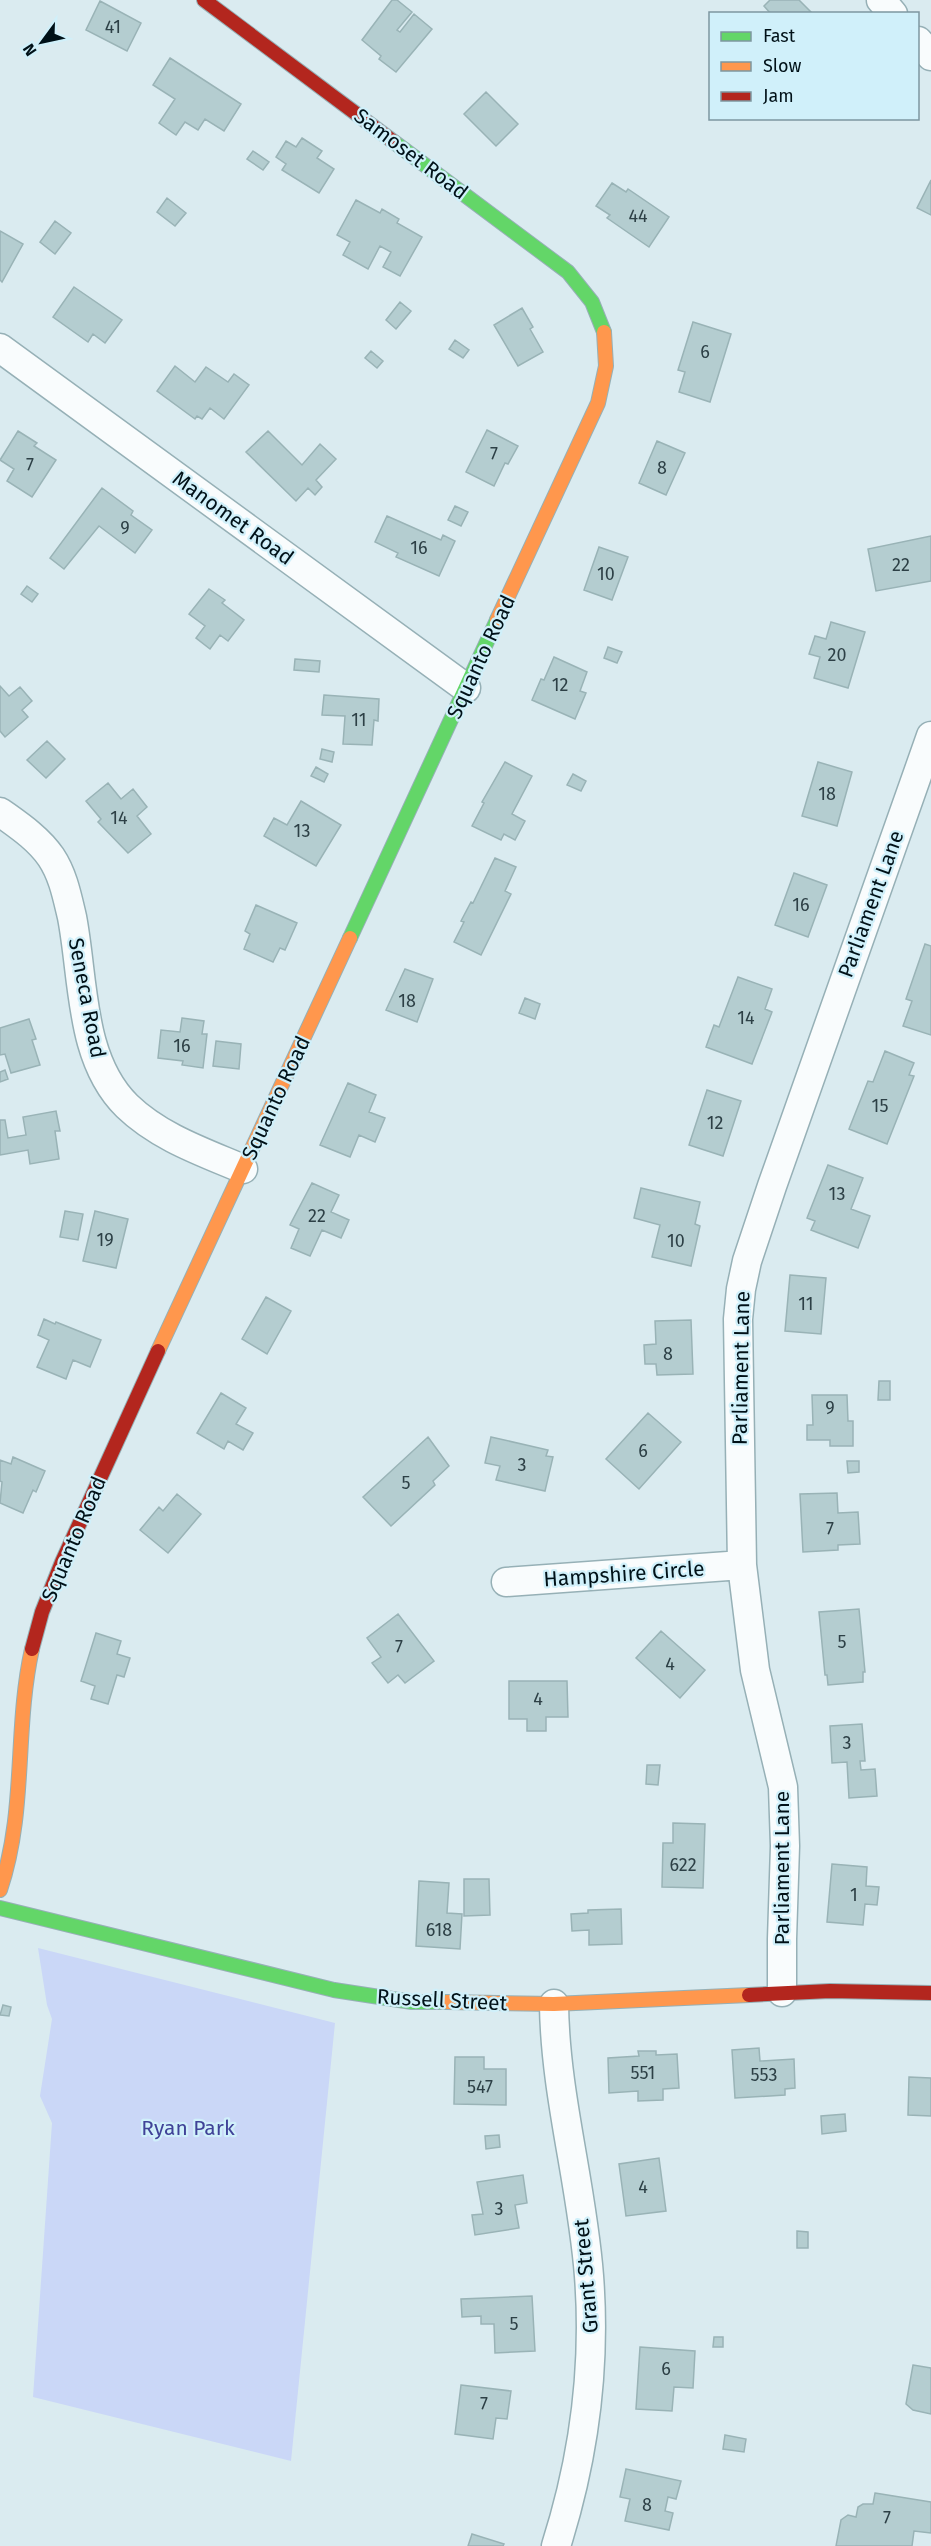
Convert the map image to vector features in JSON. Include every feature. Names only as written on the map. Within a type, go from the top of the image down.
[{"type":"street","name":"Samoset Road","points":[[204,0],[568,272],[579,284],[602,322]]},
{"type":"street","points":[[881,0],[891,12]]},
{"type":"street","points":[[919,42],[931,56]]},
{"type":"street","name":"Squanto Road","points":[[0,1890],[11,1857],[29,1666],[40,1621],[55,1579],[106,1464],[597,403],[609,360],[602,322]]},
{"type":"street","name":"Manomet Road","points":[[0,348],[466,688]]},
{"type":"street","name":"Parliament Lane","points":[[782,1992],[785,1846],[783,1787],[755,1670],[742,1565],[738,1319],[741,1289],[747,1261],[779,1164],[931,736]]},
{"type":"street","name":"Seneca Road","points":[[0,812],[39,842],[52,858],[62,877],[73,922],[93,1045],[109,1083],[126,1105],[152,1127],[243,1169]]},
{"type":"street","name":"Hampshire Circle","points":[[506,1582],[742,1565]]},
{"type":"street","name":"Russell Street","points":[[0,1908],[360,1996],[437,2004],[554,2004],[782,1992],[895,1990],[931,1993]]},
{"type":"street","name":"Grant Street","points":[[554,2004],[555,2043],[585,2240],[591,2326],[591,2361],[585,2427],[568,2508],[556,2546]]},
{"type":"green space","name":"Ryan Park","points":[[38,1948],[335,2023],[291,2461],[33,2397],[52,2123],[40,2096],[52,2019],[47,2005]]},
{"type":"building","points":[[392,0],[397,0],[412,12],[397,30],[400,32],[414,14],[432,29],[396,72],[379,59],[381,56],[362,40]]},
{"type":"building","points":[[770,0],[799,0],[811,12],[769,12],[764,6]]},
{"type":"building","points":[[100,1],[141,23],[127,51],[86,30]]},
{"type":"building","points":[[170,58],[241,104],[224,131],[205,119],[198,130],[185,122],[176,135],[159,123],[175,99],[153,85]]},
{"type":"building","points":[[486,92],[518,124],[496,146],[464,114]]},
{"type":"building","points":[[302,138],[322,151],[317,158],[334,169],[319,193],[282,170],[286,164],[276,157],[286,141],[296,147]]},
{"type":"building","points":[[253,151],[269,162],[263,170],[247,159]]},
{"type":"building","points":[[931,180],[931,215],[917,208]]},
{"type":"building","points":[[612,183],[626,192],[628,189],[669,217],[649,247],[607,218],[610,215],[596,206]]},
{"type":"building","points":[[167,198],[186,213],[175,226],[157,212]]},
{"type":"building","points":[[356,200],[380,213],[382,209],[399,219],[397,223],[422,237],[400,276],[383,267],[391,252],[380,246],[368,269],[343,255],[350,242],[337,235]]},
{"type":"building","points":[[55,221],[71,233],[55,254],[40,242]]},
{"type":"building","points":[[0,231],[23,244],[2,282],[0,280]]},
{"type":"building","points":[[74,287],[122,320],[105,343],[93,334],[88,342],[53,317]]},
{"type":"building","points":[[400,302],[411,311],[396,329],[386,320]]},
{"type":"building","points":[[522,308],[533,327],[530,329],[543,352],[518,366],[494,325]]},
{"type":"building","points":[[693,322],[731,334],[710,402],[679,392],[685,372],[678,370]]},
{"type":"building","points":[[455,340],[469,350],[463,358],[449,349]]},
{"type":"building","points":[[371,351],[383,361],[377,368],[365,358]]},
{"type":"building","points":[[175,366],[195,382],[206,367],[228,382],[234,374],[249,385],[224,419],[210,408],[202,419],[197,416],[195,419],[157,391]]},
{"type":"building","points":[[487,430],[518,446],[508,464],[505,463],[494,486],[466,472]]},
{"type":"building","points":[[18,431],[37,443],[34,446],[56,460],[32,497],[7,481],[14,469],[0,460]]},
{"type":"building","points":[[268,431],[302,465],[320,444],[336,459],[316,480],[322,487],[315,495],[308,488],[296,501],[246,452]]},
{"type":"building","points":[[657,441],[685,453],[666,495],[639,483]]},
{"type":"building","points":[[102,488],[133,511],[131,515],[152,530],[135,553],[99,526],[64,569],[50,558]]},
{"type":"building","points":[[455,506],[468,512],[461,526],[448,520]]},
{"type":"building","points":[[387,516],[441,540],[443,535],[455,541],[439,576],[396,557],[398,553],[375,542]]},
{"type":"building","points":[[931,536],[931,581],[876,591],[868,549]]},
{"type":"building","points":[[599,547],[628,557],[612,600],[584,590]]},
{"type":"building","points":[[27,586],[38,594],[32,602],[21,594]]},
{"type":"building","points":[[209,589],[225,600],[222,603],[244,620],[228,641],[220,635],[210,649],[196,638],[205,626],[189,614]]},
{"type":"building","points":[[831,622],[865,632],[848,688],[814,678],[820,657],[809,654],[815,636],[826,639]]},
{"type":"building","points":[[608,647],[622,652],[617,663],[604,658]]},
{"type":"building","points":[[554,657],[587,672],[580,691],[586,693],[575,719],[532,700]]},
{"type":"building","points":[[295,659],[320,661],[319,672],[294,670]]},
{"type":"building","points":[[0,686],[9,696],[20,687],[32,701],[22,710],[28,717],[5,737],[0,731]]},
{"type":"building","points":[[324,695],[379,699],[378,721],[374,720],[372,745],[343,744],[345,716],[322,715]]},
{"type":"building","points":[[47,741],[65,759],[46,778],[27,760]]},
{"type":"building","points":[[322,749],[334,752],[332,762],[320,759]]},
{"type":"building","points":[[505,762],[532,776],[512,814],[525,821],[515,840],[504,834],[501,840],[472,826],[484,803],[482,802]]},
{"type":"building","points":[[818,762],[852,772],[837,826],[802,816]]},
{"type":"building","points":[[316,767],[328,774],[324,782],[311,776]]},
{"type":"building","points":[[573,774],[586,781],[581,791],[567,785]]},
{"type":"building","points":[[108,783],[121,799],[133,789],[147,807],[137,816],[151,834],[128,853],[98,822],[101,819],[86,801]]},
{"type":"building","points":[[301,801],[341,825],[316,866],[264,836],[274,818],[287,825]]},
{"type":"building","points":[[495,858],[516,867],[505,891],[511,894],[481,955],[454,942],[464,922],[461,921],[471,902],[473,903]]},
{"type":"building","points":[[794,873],[827,885],[808,937],[775,925]]},
{"type":"building","points":[[256,905],[297,923],[285,950],[280,948],[273,962],[244,949],[250,934],[245,931]]},
{"type":"building","points":[[925,944],[931,946],[931,1035],[903,1026],[912,1001],[906,999]]},
{"type":"building","points":[[405,969],[433,979],[417,1022],[386,1010]]},
{"type":"building","points":[[738,977],[772,989],[765,1009],[772,1012],[752,1064],[706,1047],[714,1025],[719,1027]]},
{"type":"building","points":[[525,998],[540,1004],[535,1019],[519,1013]]},
{"type":"building","points":[[182,1018],[204,1021],[202,1034],[207,1034],[203,1068],[182,1065],[183,1061],[158,1058],[161,1030],[180,1032]]},
{"type":"building","points":[[29,1019],[36,1039],[32,1040],[40,1065],[11,1073],[5,1054],[0,1055],[0,1028]]},
{"type":"building","points":[[216,1041],[241,1044],[239,1069],[213,1066]]},
{"type":"building","points":[[885,1051],[914,1063],[909,1075],[914,1076],[887,1144],[849,1129],[868,1081],[873,1082]]},
{"type":"building","points":[[5,1070],[8,1079],[0,1082],[0,1072]]},
{"type":"building","points":[[348,1083],[376,1095],[369,1112],[385,1118],[375,1142],[359,1135],[350,1157],[320,1145]]},
{"type":"building","points":[[707,1090],[741,1101],[723,1156],[689,1145]]},
{"type":"building","points":[[56,1111],[60,1131],[55,1131],[59,1159],[30,1164],[28,1150],[0,1155],[0,1120],[5,1120],[8,1138],[26,1135],[23,1117]]},
{"type":"building","points":[[828,1165],[863,1178],[851,1209],[870,1216],[858,1248],[811,1230],[815,1221],[807,1218]]},
{"type":"building","points":[[312,1183],[339,1195],[331,1212],[349,1220],[341,1238],[322,1230],[310,1256],[291,1248],[299,1229],[290,1225]]},
{"type":"building","points":[[641,1188],[700,1202],[695,1224],[700,1226],[691,1266],[652,1257],[660,1225],[634,1218]]},
{"type":"building","points":[[65,1211],[83,1214],[78,1240],[60,1237]]},
{"type":"building","points":[[95,1211],[128,1219],[116,1268],[83,1261]]},
{"type":"building","points":[[790,1275],[826,1278],[821,1334],[785,1331]]},
{"type":"building","points":[[266,1297],[291,1311],[267,1354],[242,1339]]},
{"type":"building","points":[[44,1319],[101,1340],[90,1367],[73,1360],[66,1379],[37,1367],[49,1340],[38,1335]]},
{"type":"building","points":[[691,1320],[693,1374],[657,1375],[656,1364],[645,1364],[644,1345],[656,1344],[655,1321]]},
{"type":"building","points":[[879,1381],[890,1381],[890,1400],[878,1400]]},
{"type":"building","points":[[221,1393],[246,1408],[236,1424],[253,1433],[243,1450],[228,1441],[224,1449],[197,1433]]},
{"type":"building","points":[[812,1395],[847,1395],[848,1421],[853,1421],[853,1446],[830,1446],[830,1440],[807,1440],[807,1425],[813,1425]]},
{"type":"building","points":[[648,1413],[681,1442],[639,1489],[606,1459]]},
{"type":"building","points":[[428,1437],[449,1466],[433,1481],[435,1485],[391,1526],[363,1497]]},
{"type":"building","points":[[491,1437],[548,1450],[546,1456],[553,1457],[545,1491],[496,1480],[500,1466],[485,1463]]},
{"type":"building","points":[[13,1457],[45,1471],[36,1492],[33,1490],[23,1513],[0,1503],[2,1482],[0,1481],[0,1460],[11,1464]]},
{"type":"building","points":[[847,1461],[859,1461],[859,1472],[848,1473]]},
{"type":"building","points":[[837,1493],[838,1513],[858,1512],[860,1544],[838,1545],[838,1550],[803,1552],[800,1494]]},
{"type":"building","points":[[177,1494],[201,1514],[168,1553],[140,1530],[159,1507],[163,1511]]},
{"type":"building","points":[[859,1609],[865,1672],[863,1672],[863,1682],[828,1685],[819,1612]]},
{"type":"building","points":[[398,1614],[434,1661],[405,1683],[398,1675],[388,1683],[372,1663],[381,1657],[367,1638]]},
{"type":"building","points":[[661,1631],[705,1670],[680,1698],[636,1658]]},
{"type":"building","points":[[96,1633],[121,1641],[117,1654],[130,1658],[124,1677],[117,1675],[108,1704],[91,1699],[95,1686],[81,1681]]},
{"type":"building","points":[[509,1681],[567,1681],[568,1717],[546,1717],[546,1731],[527,1731],[527,1719],[509,1719]]},
{"type":"building","points":[[862,1724],[865,1761],[860,1761],[861,1770],[875,1769],[877,1796],[849,1798],[847,1762],[832,1763],[830,1726]]},
{"type":"building","points":[[647,1765],[660,1765],[658,1785],[646,1784]]},
{"type":"building","points":[[673,1823],[705,1824],[703,1888],[662,1887],[663,1843],[673,1843]]},
{"type":"building","points":[[832,1864],[867,1867],[866,1886],[879,1887],[877,1905],[865,1904],[863,1925],[827,1922]]},
{"type":"building","points":[[464,1879],[489,1879],[490,1915],[464,1916]]},
{"type":"building","points":[[419,1881],[449,1883],[447,1913],[462,1914],[460,1949],[416,1946]]},
{"type":"building","points":[[621,1909],[622,1944],[589,1945],[589,1930],[572,1931],[571,1914],[588,1913],[588,1910]]},
{"type":"building","points":[[3,2005],[11,2007],[9,2016],[0,2015]]},
{"type":"building","points":[[759,2048],[760,2061],[794,2059],[795,2088],[785,2089],[785,2095],[735,2098],[732,2050]]},
{"type":"building","points":[[638,2051],[656,2051],[656,2055],[677,2054],[679,2088],[663,2089],[663,2100],[638,2101],[638,2091],[609,2093],[608,2058],[639,2056]]},
{"type":"building","points":[[455,2057],[484,2057],[484,2069],[506,2069],[506,2105],[454,2104]]},
{"type":"building","points":[[909,2077],[931,2078],[931,2116],[908,2115]]},
{"type":"building","points":[[845,2114],[846,2131],[822,2134],[821,2116]]},
{"type":"building","points":[[499,2135],[500,2147],[486,2149],[485,2136]]},
{"type":"building","points":[[659,2158],[666,2211],[626,2216],[619,2164]]},
{"type":"building","points":[[523,2175],[527,2203],[515,2205],[519,2228],[475,2235],[472,2215],[483,2214],[477,2182]]},
{"type":"building","points":[[797,2231],[808,2232],[808,2248],[797,2248]]},
{"type":"building","points":[[532,2296],[535,2351],[495,2353],[494,2324],[481,2324],[481,2316],[462,2317],[461,2299]]},
{"type":"building","points":[[714,2337],[723,2337],[723,2347],[713,2347]]},
{"type":"building","points":[[640,2347],[695,2351],[693,2388],[674,2387],[672,2411],[636,2409]]},
{"type":"building","points":[[913,2365],[931,2368],[931,2414],[913,2410],[906,2404]]},
{"type":"building","points":[[461,2385],[511,2391],[507,2419],[496,2418],[493,2439],[455,2434]]},
{"type":"building","points":[[725,2435],[746,2439],[744,2452],[723,2449]]},
{"type":"building","points":[[626,2469],[681,2481],[676,2499],[668,2497],[665,2511],[673,2513],[669,2530],[625,2521],[630,2499],[620,2497]]},
{"type":"building","points":[[875,2493],[931,2502],[931,2533],[914,2531],[912,2546],[836,2546],[841,2520],[848,2515],[856,2517],[858,2507],[863,2504],[873,2504]]},
{"type":"building","points":[[472,2534],[504,2544],[503,2546],[468,2546]]},
{"type":"traffic: fast","points":[[394,142],[568,272],[592,302],[604,332]]},
{"type":"traffic: fast","points":[[350,938],[497,620]]},
{"type":"traffic: fast","points":[[0,1908],[334,1990],[412,2002],[447,2002]]},
{"type":"traffic: slow","points":[[497,620],[598,403],[606,366],[604,332]]},
{"type":"traffic: slow","points":[[158,1351],[350,938]]},
{"type":"traffic: slow","points":[[0,1890],[14,1830],[23,1710],[32,1649]]},
{"type":"traffic: slow","points":[[447,2002],[554,2004],[749,1995]]},
{"type":"traffic: jam","points":[[204,0],[394,142]]},
{"type":"traffic: jam","points":[[32,1649],[42,1612],[62,1562],[158,1351]]},
{"type":"traffic: jam","points":[[749,1995],[830,1991],[931,1993]]}]
